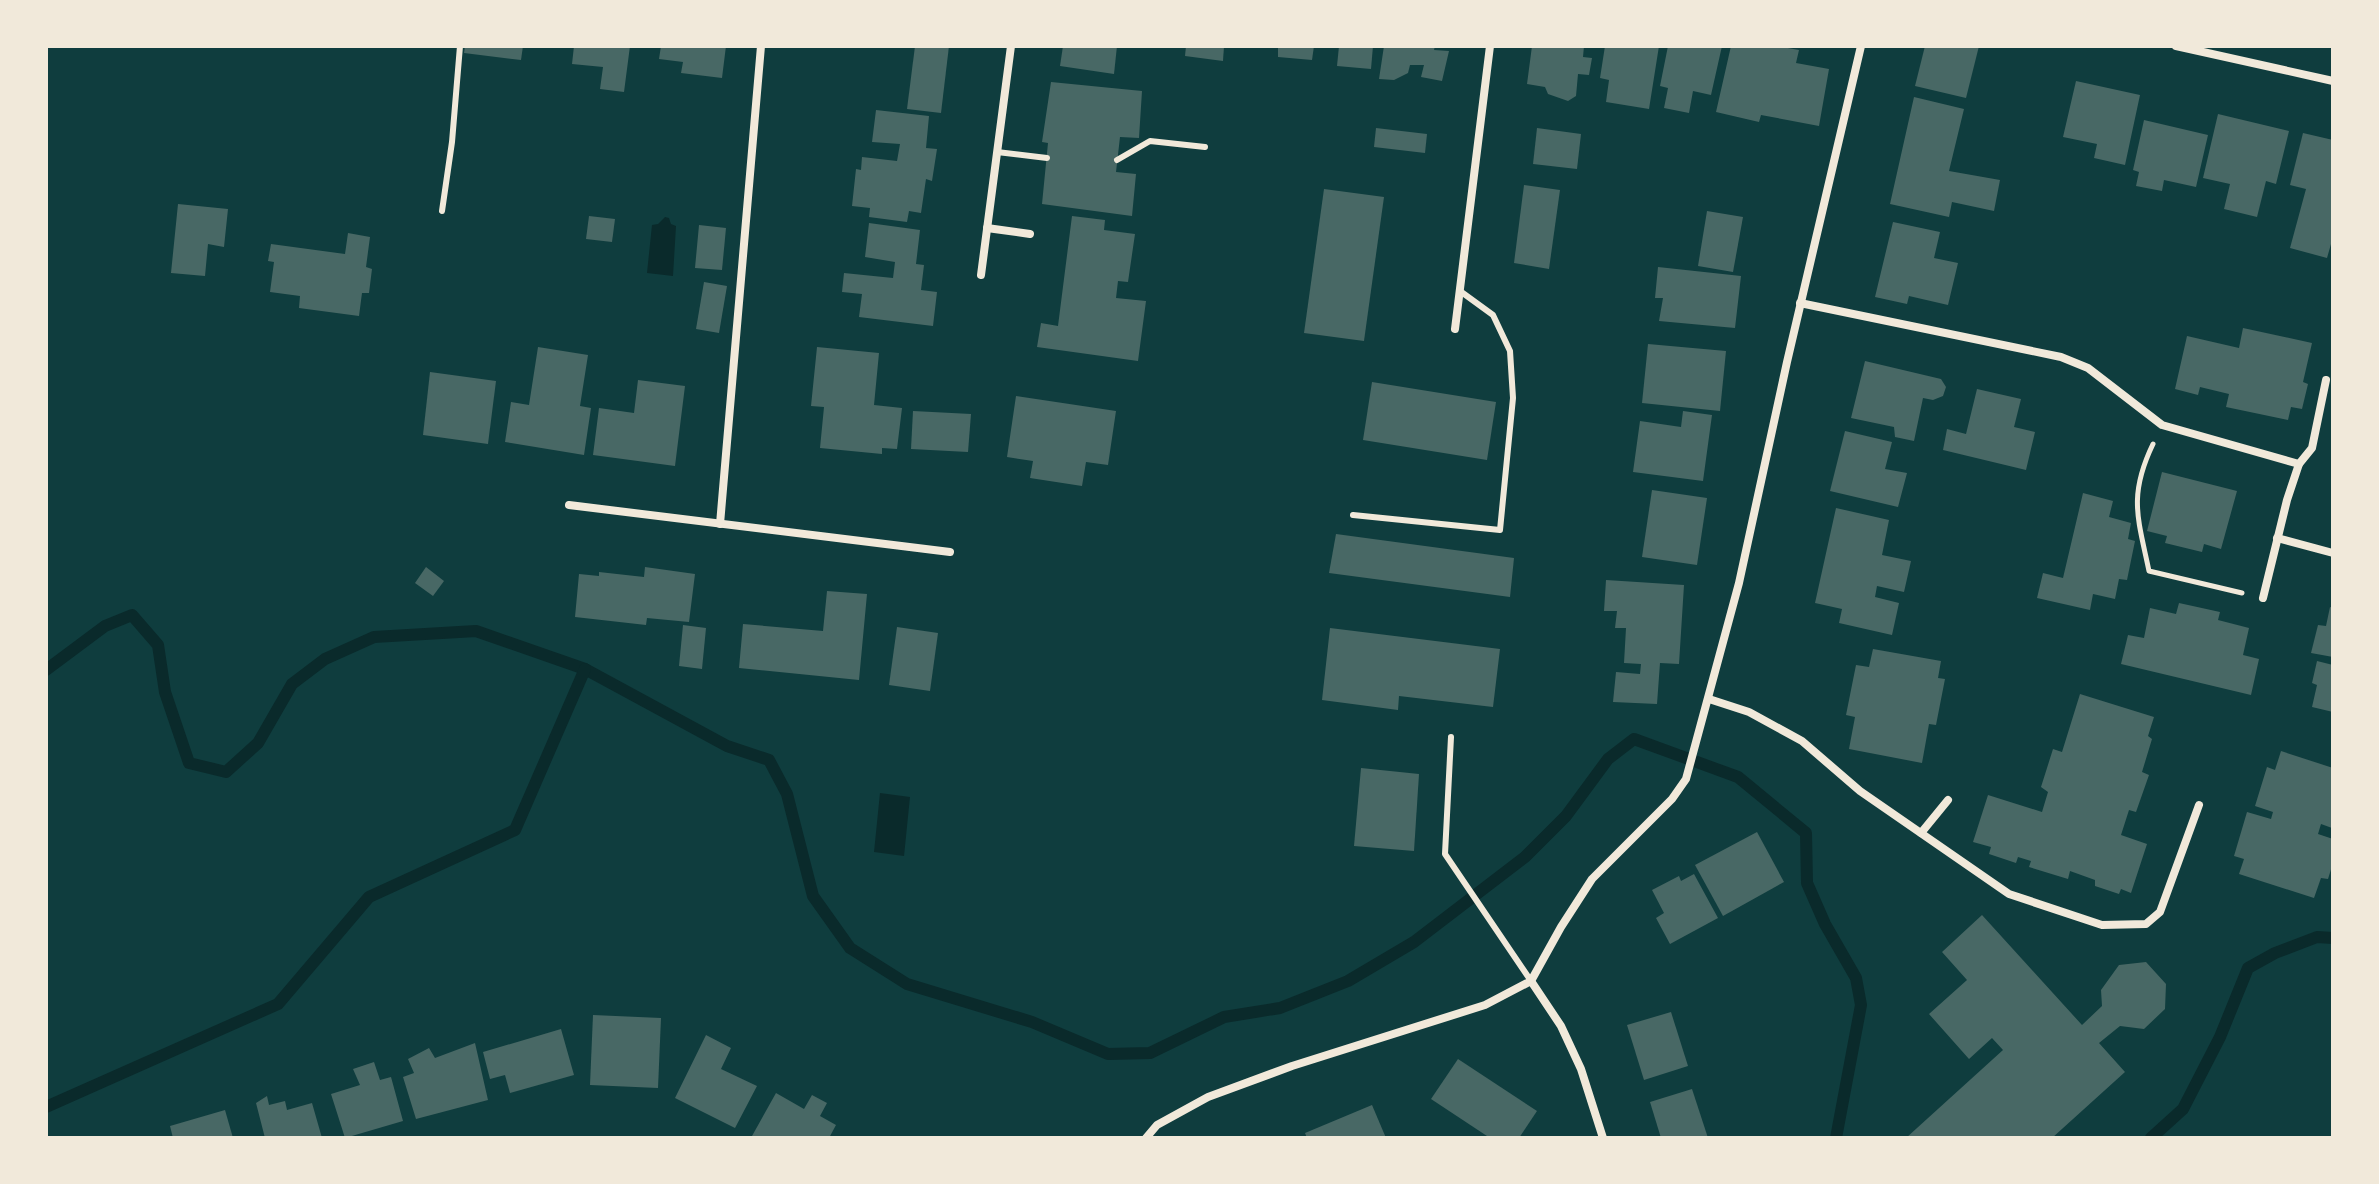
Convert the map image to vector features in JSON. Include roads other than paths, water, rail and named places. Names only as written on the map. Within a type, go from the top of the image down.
[{"type":"street","points":[[720,524],[761,46]]},
{"type":"street","points":[[981,275],[1011,46]]},
{"type":"street","points":[[1455,329],[1490,46]]},
{"type":"street","points":[[1146,1138],[1157,1125],[1208,1097],[1485,1005],[1531,981],[1592,879],[1672,799],[1686,779],[1739,583],[1800,303],[1861,46]]},
{"type":"street","points":[[2176,46],[2333,81]]},
{"type":"street","points":[[987,228],[1030,234]]},
{"type":"street","points":[[1800,303],[2061,357],[2088,368],[2162,425],[2299,464]]},
{"type":"street","points":[[2263,598],[2299,464],[2312,448],[2326,380]]},
{"type":"street","points":[[569,505],[950,552]]},
{"type":"street","points":[[2277,538],[2333,553]]},
{"type":"street","points":[[1709,699],[1749,712],[1802,741],[1860,791],[2009,894],[2102,925],[2146,924],[2160,912],[2199,805]]},
{"type":"street","points":[[1921,833],[1948,800]]},
{"type":"street","points":[[1531,981],[1561,1026],[1581,1069],[1603,1138]]},
{"type":"lane","points":[[442,211],[452,142],[460,46]]},
{"type":"lane","points":[[1117,160],[1150,141],[1205,147]]},
{"type":"lane","points":[[997,152],[1047,158]]},
{"type":"lane","points":[[1353,515],[1500,530],[1513,398],[1510,351],[1493,315],[1460,291]]},
{"type":"lane","points":[[1451,737],[1445,854],[1531,981]]},
{"type":"water","points":[[665,217],[676,226],[673,276],[647,273],[652,225]]},
{"type":"water","points":[[880,793],[910,797],[904,856],[874,852]]},
{"type":"waterway","points":[[46,670],[105,626],[132,615],[158,645],[165,692],[189,763],[226,772],[258,743],[292,684],[325,659],[374,637],[476,631],[585,669],[727,746],[769,760],[787,794],[813,896],[850,948],[907,984],[1032,1022],[1108,1054],[1150,1053],[1224,1017],[1280,1008],[1348,981],[1414,942],[1525,857],[1566,816],[1608,759],[1634,739],[1738,777],[1806,833],[1807,883],[1825,924],[1856,978],[1861,1005],[1836,1138]]},
{"type":"waterway","points":[[46,1107],[278,1004],[369,897],[515,830],[585,669]]},
{"type":"waterway","points":[[2151,1138],[2183,1109],[2220,1037],[2248,968],[2275,953],[2317,937],[2333,938]]}]
